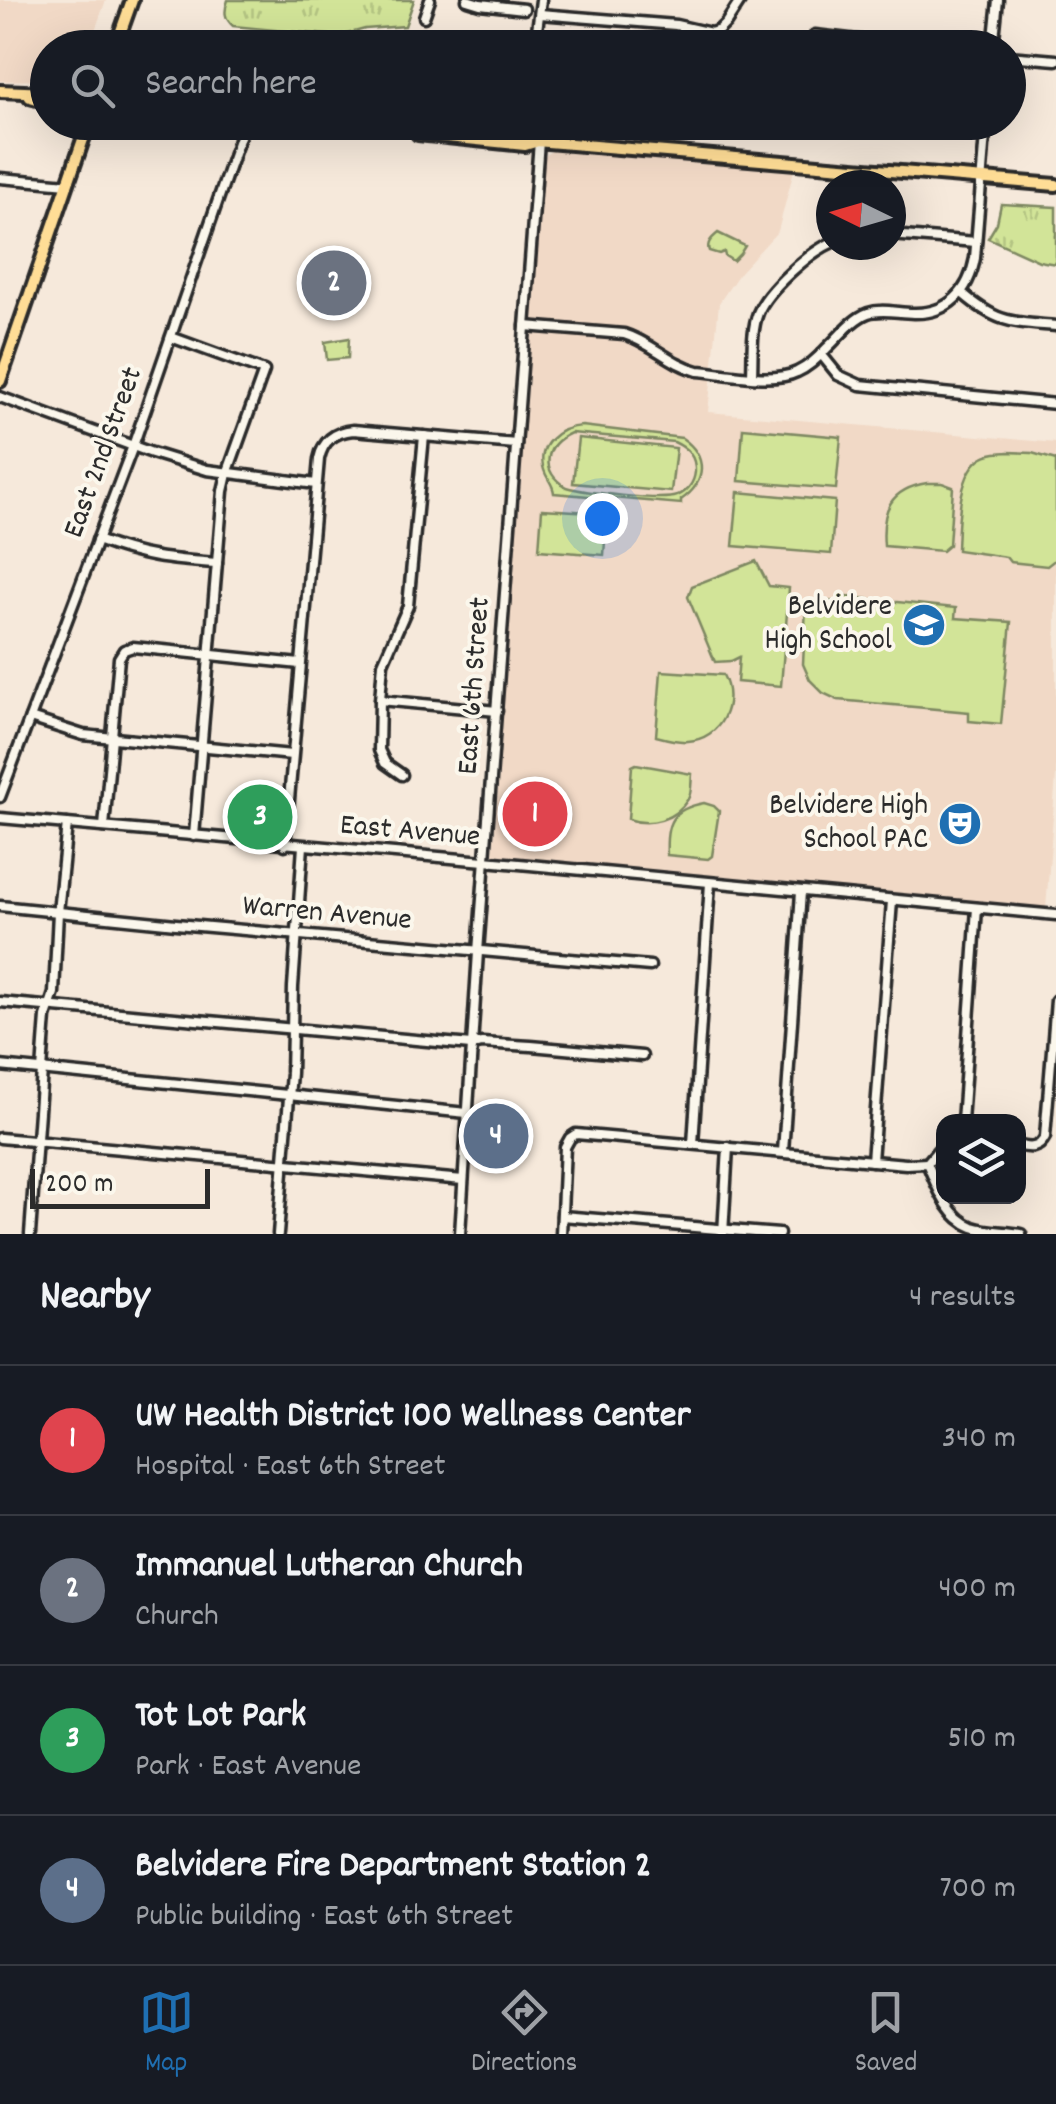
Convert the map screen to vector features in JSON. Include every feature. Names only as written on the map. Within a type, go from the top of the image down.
[{"type":"main road","points":[[121,30],[132,0]]},
{"type":"main road","points":[[0,94],[30,98]]},
{"type":"main road","points":[[0,94],[30,96]]},
{"type":"main road","points":[[0,381],[83,140]]},
{"type":"main road","points":[[534,140],[1056,186]]},
{"type":"street","points":[[424,17],[430,0]]},
{"type":"street","points":[[467,0],[524,8]]},
{"type":"street","points":[[537,30],[541,0]]},
{"type":"street","points":[[718,30],[741,0]]},
{"type":"street","points":[[995,30],[998,0]]},
{"type":"street","points":[[540,14],[698,30]]},
{"type":"street","points":[[1026,58],[1056,60]]},
{"type":"street","name":"East 2nd Street","points":[[0,797],[133,446],[240,140]]},
{"type":"street","points":[[525,326],[617,332],[637,338],[685,368],[698,371],[788,376],[802,370],[867,314],[934,311],[962,293],[971,276],[976,242],[984,140]]},
{"type":"street","name":"East 6th Street","points":[[460,1234],[537,141]]},
{"type":"street","points":[[0,178],[68,184]]},
{"type":"street","points":[[906,235],[976,242]]},
{"type":"street","points":[[752,375],[756,320],[762,305],[816,252]]},
{"type":"street","points":[[962,293],[996,318],[1056,326]]},
{"type":"street","points":[[171,337],[264,371],[227,474],[194,836]]},
{"type":"street","points":[[821,354],[838,375],[860,385],[1056,404]]},
{"type":"street","points":[[0,397],[207,470],[316,484]]},
{"type":"street","points":[[285,844],[316,484],[320,454],[328,440],[337,433],[353,430],[516,444]]},
{"type":"street","points":[[402,776],[385,763],[379,750],[380,700],[384,662],[408,606],[424,436]]},
{"type":"street","points":[[97,540],[150,557],[216,563]]},
{"type":"street","points":[[104,827],[119,658],[124,650],[133,647],[300,664]]},
{"type":"street","points":[[380,700],[497,711]]},
{"type":"street","points":[[30,718],[112,738],[292,755]]},
{"type":"street","name":"East Avenue","points":[[0,818],[1056,915]]},
{"type":"street","points":[[30,1234],[46,1017],[54,993],[67,824]]},
{"type":"street","points":[[278,1234],[303,846]]},
{"type":"street","points":[[693,1144],[710,883]]},
{"type":"street","points":[[783,1152],[801,892]]},
{"type":"street","points":[[872,1161],[892,901]]},
{"type":"street","name":"Warren Avenue","points":[[0,906],[650,966]]},
{"type":"street","points":[[963,1114],[977,908]]},
{"type":"street","points":[[1026,1147],[1037,1147],[1044,1137],[1056,1000]]},
{"type":"street","points":[[0,1002],[292,1030],[642,1056]]},
{"type":"street","points":[[0,1066],[467,1113]]},
{"type":"street","points":[[561,1234],[565,1147],[570,1138],[582,1134],[918,1164],[926,1163],[936,1152]]},
{"type":"street","points":[[0,1138],[463,1180]]},
{"type":"street","points":[[723,1232],[728,1147]]},
{"type":"street","points":[[926,1163],[950,1209],[960,1219],[980,1228],[1020,1234]]},
{"type":"street","points":[[562,1216],[779,1234]]},
{"type":"shaded area","points":[[0,0],[106,0],[95,30],[30,30],[30,80],[0,81]]},
{"type":"shaded area","points":[[553,150],[794,170],[778,231],[740,272],[719,303],[708,412],[1056,443],[1056,775],[1046,909],[500,859],[493,854],[542,163]]},
{"type":"green space","points":[[228,0],[414,0],[405,26],[361,30],[233,26],[226,8]]},
{"type":"green space","points":[[1001,204],[1056,207],[1056,264],[1039,261],[988,238],[997,223]]},
{"type":"green space","points":[[718,233],[745,246],[733,261],[724,252],[709,251],[709,243]]},
{"type":"green space","points":[[349,338],[348,358],[327,360],[325,342]]},
{"type":"green space","points":[[573,427],[682,438],[700,461],[700,477],[681,504],[554,493],[544,470],[543,453],[551,439]],"holes":[[[571,433],[674,442],[690,453],[694,476],[684,492],[668,498],[566,487],[549,466],[555,444]]]},
{"type":"green space","points":[[743,428],[841,437],[836,489],[739,481]]},
{"type":"green space","points":[[578,438],[676,448],[671,492],[573,483]]},
{"type":"green space","points":[[1008,452],[1056,460],[1056,559],[1047,566],[957,550],[961,499],[969,474],[983,457]]},
{"type":"green space","points":[[927,483],[953,487],[949,545],[942,551],[884,546],[884,522],[890,503],[904,490]]},
{"type":"green space","points":[[738,492],[835,501],[831,554],[733,546]]},
{"type":"green space","points":[[542,509],[607,513],[604,555],[539,550]]},
{"type":"green space","points":[[756,561],[769,586],[789,588],[781,686],[737,682],[739,657],[715,662],[688,597],[692,586]]},
{"type":"green space","points":[[839,596],[956,608],[955,618],[1011,622],[1001,724],[969,721],[969,712],[838,700],[823,693],[810,680],[803,664],[806,607],[814,608],[815,600],[837,602]]},
{"type":"green space","points":[[661,671],[723,675],[727,708],[718,727],[700,739],[684,741],[656,736]]},
{"type":"green space","points":[[632,766],[692,774],[690,793],[683,806],[661,820],[628,819]]},
{"type":"green space","points":[[246,800],[277,803],[274,834],[243,831]]},
{"type":"green space","points":[[704,803],[719,811],[712,856],[708,859],[667,855],[672,819],[684,809]]},
{"type":"place","name":"Immanuel Lutheran Church","points":[[334,283]]},
{"type":"place","name":"Belvidere High School","points":[[924,625]]},
{"type":"place","name":"UW Health District 100 Wellness Center","points":[[535,814]]},
{"type":"place","name":"Tot Lot Park","points":[[260,817]]},
{"type":"place","name":"Belvidere High School PAC","points":[[960,824]]},
{"type":"place","name":"Belvidere Fire Department Station 2","points":[[496,1136]]}]
